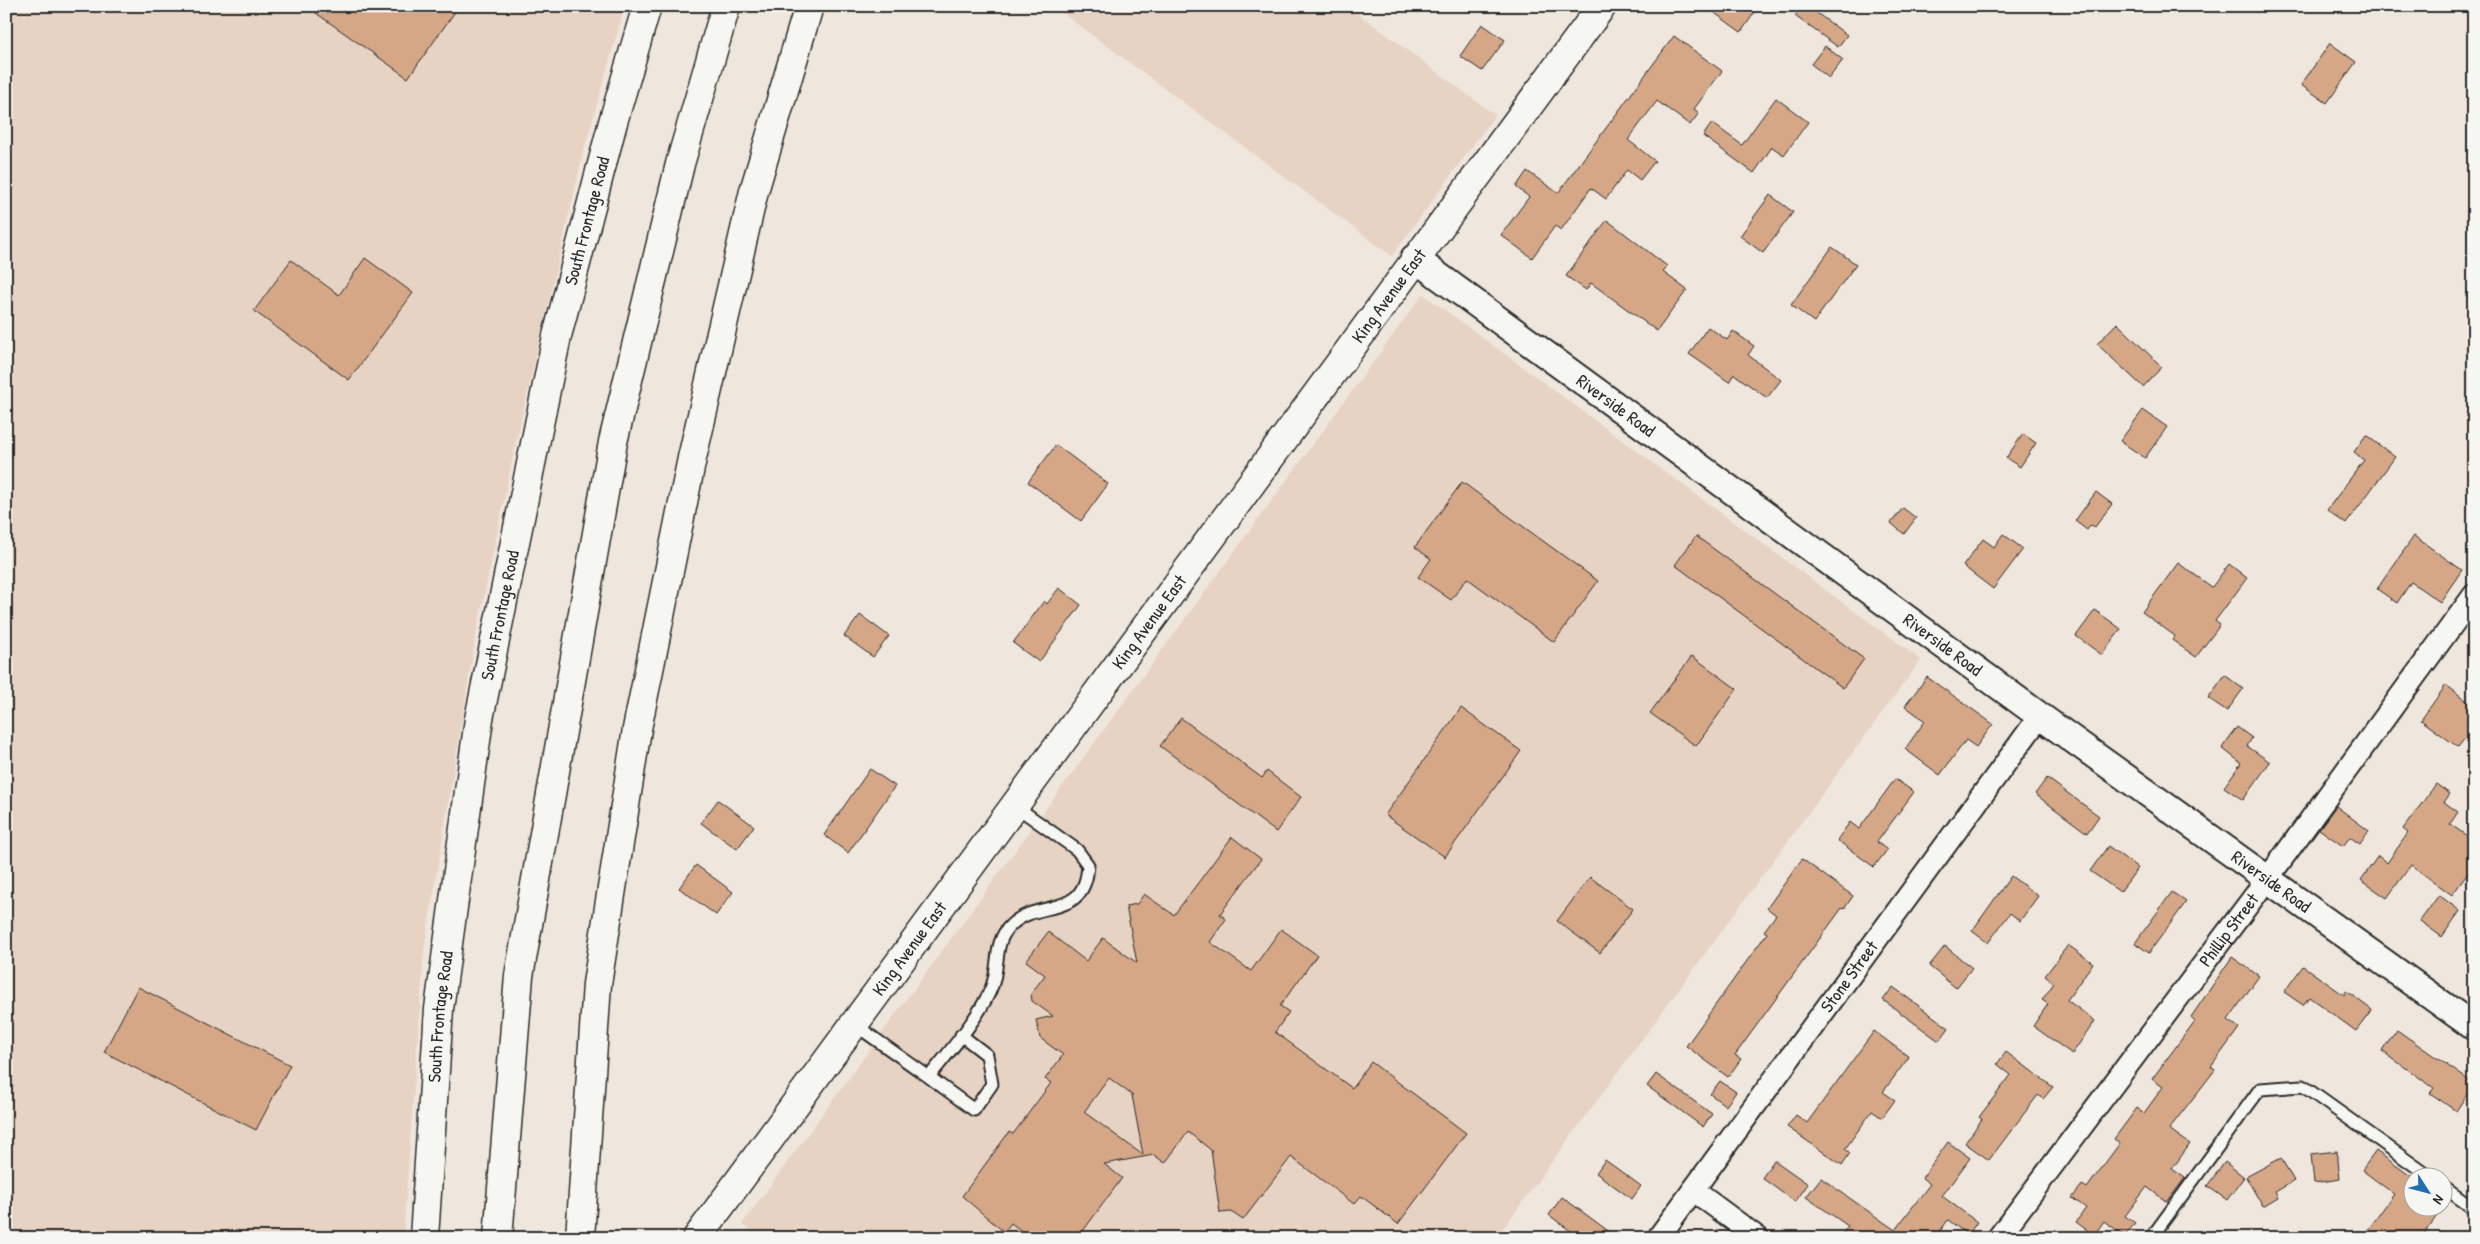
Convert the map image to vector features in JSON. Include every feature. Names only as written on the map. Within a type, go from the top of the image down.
[{"type":"main road","name":"South Frontage Road","points":[[424,1238],[439,1009],[479,719],[557,336],[613,122],[647,6]]},
{"type":"main road","points":[[498,1238],[519,976],[613,442],[680,164],[726,6]]},
{"type":"main road","points":[[580,1238],[598,984],[637,729],[692,458],[754,190],[809,6]]},
{"type":"main road","name":"King Avenue East","points":[[697,1238],[1414,258],[1602,6]]},
{"type":"street","name":"Riverside Road","points":[[1414,258],[2040,716],[2474,1027]]},
{"type":"street","name":"Phillip Street","points":[[1998,1238],[2268,878],[2474,595]]},
{"type":"street","name":"Stone Street","points":[[1658,1238],[2040,716]]},
{"type":"street","points":[[1693,1190],[1758,1238]]},
{"type":"lane","points":[[929,1077],[961,1035],[992,985],[998,949],[1002,937],[1012,924],[1028,914],[1066,904],[1081,892],[1088,880],[1088,865],[1077,850],[1014,805]]},
{"type":"lane","points":[[854,1024],[974,1110],[992,1084],[987,1055],[961,1035]]},
{"type":"lane","points":[[2150,1238],[2260,1089],[2303,1086],[2415,1166]]},
{"type":"lane","points":[[2452,1193],[2474,1209]]},
{"type":"shaded area","points":[[6,6],[625,6],[584,150],[516,442],[475,640],[424,952],[403,1238],[6,1238]]},
{"type":"shaded area","points":[[1053,6],[1348,6],[1495,115],[1392,256]]},
{"type":"shaded area","points":[[1423,294],[1921,660],[1496,1238],[760,1238],[742,1224]]},
{"type":"building","points":[[306,6],[459,6],[408,78]]},
{"type":"building","points":[[1705,6],[1759,6],[1741,32]]},
{"type":"building","points":[[1802,6],[1807,6],[1847,35],[1838,47],[1795,16]]},
{"type":"building","points":[[1482,24],[1505,40],[1482,71],[1460,56]]},
{"type":"building","points":[[1674,36],[1722,71],[1694,109],[1699,113],[1690,125],[1657,101],[1628,140],[1655,161],[1640,180],[1627,170],[1606,199],[1591,188],[1561,230],[1555,226],[1532,258],[1501,235],[1529,197],[1516,187],[1527,171],[1558,193]]},
{"type":"building","points":[[2330,43],[2356,62],[2327,103],[2301,85]]},
{"type":"building","points":[[1825,46],[1843,60],[1829,78],[1811,64]]},
{"type":"building","points":[[1776,98],[1808,122],[1784,155],[1772,147],[1754,173],[1703,136],[1712,123],[1742,145]]},
{"type":"building","points":[[1770,195],[1793,212],[1763,253],[1740,236]]},
{"type":"building","points":[[1607,220],[1667,266],[1663,272],[1687,290],[1657,331],[1591,283],[1586,290],[1566,276]]},
{"type":"building","points":[[1832,247],[1856,264],[1814,322],[1791,305]]},
{"type":"building","points":[[365,258],[413,293],[349,380],[254,311],[291,260],[339,295]]},
{"type":"building","points":[[2117,323],[2162,367],[2143,387],[2097,344]]},
{"type":"building","points":[[1708,327],[1727,340],[1733,331],[1754,346],[1748,355],[1781,380],[1767,398],[1734,374],[1729,382],[1689,354]]},
{"type":"building","points":[[2143,410],[2167,427],[2145,458],[2120,441]]},
{"type":"building","points":[[2023,434],[2036,443],[2020,467],[2006,458]]},
{"type":"building","points":[[2366,435],[2395,457],[2346,524],[2327,510],[2364,460],[2354,452]]},
{"type":"building","points":[[1056,445],[1108,484],[1081,521],[1028,482]]},
{"type":"building","points":[[1462,482],[1598,581],[1554,642],[1467,578],[1451,600],[1418,577],[1431,559],[1415,547]]},
{"type":"building","points":[[2096,492],[2112,504],[2095,527],[2091,525],[2087,530],[2075,521]]},
{"type":"building","points":[[1903,508],[1916,518],[1904,534],[1891,523]]},
{"type":"building","points":[[2003,534],[2023,549],[1993,589],[1963,566],[1983,539],[1994,547]]},
{"type":"building","points":[[1696,536],[1864,659],[1843,688],[1675,565]]},
{"type":"building","points":[[2414,536],[2462,570],[2440,602],[2411,582],[2397,603],[2377,589]]},
{"type":"building","points":[[2178,563],[2212,587],[2229,564],[2247,578],[2215,621],[2220,625],[2196,657],[2172,640],[2175,636],[2142,612]]},
{"type":"building","points":[[1059,588],[1081,605],[1039,662],[1013,643],[1044,601],[1047,604]]},
{"type":"building","points":[[2095,610],[2121,629],[2102,655],[2076,636]]},
{"type":"building","points":[[860,615],[889,636],[873,657],[844,636]]},
{"type":"building","points":[[1692,656],[1737,689],[1696,746],[1650,713]]},
{"type":"building","points":[[2225,675],[2243,689],[2227,711],[2208,698]]},
{"type":"building","points":[[1927,677],[1993,724],[1976,747],[1966,740],[1940,775],[1905,749],[1925,721],[1905,706]]},
{"type":"building","points":[[2446,685],[2474,706],[2474,727],[2458,747],[2421,720]]},
{"type":"building","points":[[1461,708],[1521,751],[1445,857],[1385,815]]},
{"type":"building","points":[[1181,718],[1262,778],[1267,771],[1301,797],[1276,832],[1160,746]]},
{"type":"building","points":[[2237,727],[2252,738],[2247,746],[2270,762],[2243,800],[2224,787],[2241,763],[2222,748]]},
{"type":"building","points":[[870,769],[895,786],[848,853],[824,835]]},
{"type":"building","points":[[2047,778],[2099,816],[2087,833],[2035,794]]},
{"type":"building","points":[[1895,779],[1914,792],[1877,842],[1887,850],[1874,867],[1837,840],[1850,822],[1859,829]]},
{"type":"building","points":[[2436,784],[2450,794],[2444,802],[2458,812],[2450,824],[2474,841],[2474,865],[2452,895],[2411,865],[2387,898],[2361,880],[2378,856],[2387,863],[2408,833],[2403,829]]},
{"type":"building","points":[[718,800],[754,826],[737,849],[701,823]]},
{"type":"building","points":[[2336,806],[2369,831],[2360,844],[2350,837],[2343,846],[2319,829]]},
{"type":"building","points":[[1232,837],[1261,859],[1220,914],[1226,919],[1210,942],[1251,971],[1281,929],[1317,955],[1280,1006],[1289,1012],[1275,1032],[1352,1088],[1371,1062],[1466,1133],[1398,1224],[1361,1196],[1354,1204],[1291,1157],[1243,1220],[1231,1212],[1220,1213],[1211,1150],[1188,1132],[1165,1163],[1154,1155],[1104,1164],[1122,1178],[1080,1235],[1075,1231],[1070,1238],[1031,1238],[1011,1223],[1004,1232],[962,1196],[1009,1132],[1013,1134],[1051,1083],[1045,1079],[1063,1055],[1040,1038],[1036,1020],[1053,1016],[1032,1001],[1031,994],[1045,975],[1026,961],[1048,932],[1086,961],[1103,938],[1137,963],[1126,906],[1137,904],[1144,894],[1174,915]],"holes":[[[1109,1078],[1132,1095],[1143,1155],[1084,1112]]]},
{"type":"building","points":[[2108,846],[2138,868],[2120,892],[2090,871]]},
{"type":"building","points":[[1802,859],[1853,896],[1844,909],[1842,908],[1735,1055],[1741,1059],[1728,1077],[1686,1046],[1767,933],[1764,931],[1776,915],[1767,908]]},
{"type":"building","points":[[696,865],[733,892],[716,915],[679,888]]},
{"type":"building","points":[[2011,876],[2038,896],[2020,921],[2010,913],[1988,943],[1972,931]]},
{"type":"building","points":[[1590,877],[1633,909],[1600,953],[1557,921]]},
{"type":"building","points":[[2172,892],[2186,902],[2149,953],[2135,943]]},
{"type":"building","points":[[2439,895],[2460,911],[2442,937],[2420,921]]},
{"type":"building","points":[[2068,945],[2093,963],[2067,1000],[2095,1021],[2072,1054],[2033,1026],[2048,1004],[2042,1000],[2054,983],[2045,976]]},
{"type":"building","points":[[1945,946],[1972,968],[1956,988],[1929,966]]},
{"type":"building","points":[[2232,957],[2259,976],[2228,1020],[2239,1028],[2211,1067],[2215,1070],[2169,1129],[2190,1144],[2172,1169],[2185,1178],[2167,1202],[2147,1187],[2125,1216],[2135,1223],[2125,1236],[2104,1221],[2094,1235],[2076,1222],[2086,1208],[2072,1198],[2082,1185],[2087,1188],[2120,1143],[2114,1139],[2137,1108],[2144,1113],[2163,1087],[2152,1079],[2195,1021],[2191,1017]]},
{"type":"building","points":[[2303,966],[2344,995],[2346,991],[2372,1010],[2356,1031],[2309,997],[2303,1005],[2284,992]]},
{"type":"building","points":[[138,987],[290,1065],[256,1130],[104,1052]]},
{"type":"building","points":[[1893,987],[1949,1028],[1939,1041],[1883,1000]]},
{"type":"building","points":[[2397,1030],[2474,1084],[2456,1111],[2430,1093],[2434,1088],[2382,1051]]},
{"type":"building","points":[[1874,1031],[1909,1057],[1883,1092],[1895,1100],[1882,1118],[1872,1111],[1845,1149],[1850,1153],[1842,1165],[1787,1127],[1796,1115],[1807,1123]]},
{"type":"building","points":[[2006,1052],[2053,1087],[2043,1099],[2038,1095],[1989,1160],[1965,1143],[1982,1119],[1979,1117],[2011,1075],[1997,1064]]},
{"type":"building","points":[[1656,1074],[1712,1114],[1703,1127],[1647,1086]]},
{"type":"building","points":[[1720,1081],[1736,1092],[1726,1106],[1710,1094]]},
{"type":"building","points":[[1948,1142],[1970,1158],[1942,1196],[1977,1222],[1968,1235],[1948,1220],[1935,1238],[1839,1238],[1848,1226],[1806,1197],[1821,1178],[1895,1230],[1930,1184],[1922,1178]]},
{"type":"building","points":[[2337,1151],[2340,1179],[2314,1183],[2311,1154]]},
{"type":"building","points":[[2376,1151],[2402,1170],[2402,1216],[2437,1216],[2421,1238],[2362,1238],[2394,1194],[2362,1170]]},
{"type":"building","points":[[2281,1158],[2294,1181],[2275,1192],[2278,1198],[2263,1207],[2246,1177]]},
{"type":"building","points":[[1605,1160],[1641,1186],[1632,1199],[1596,1173]]},
{"type":"building","points":[[1774,1160],[1808,1184],[1795,1202],[1762,1178]]},
{"type":"building","points":[[2225,1162],[2244,1177],[2227,1200],[2207,1186]]},
{"type":"building","points":[[1562,1197],[1618,1238],[1580,1238],[1549,1215]]}]
